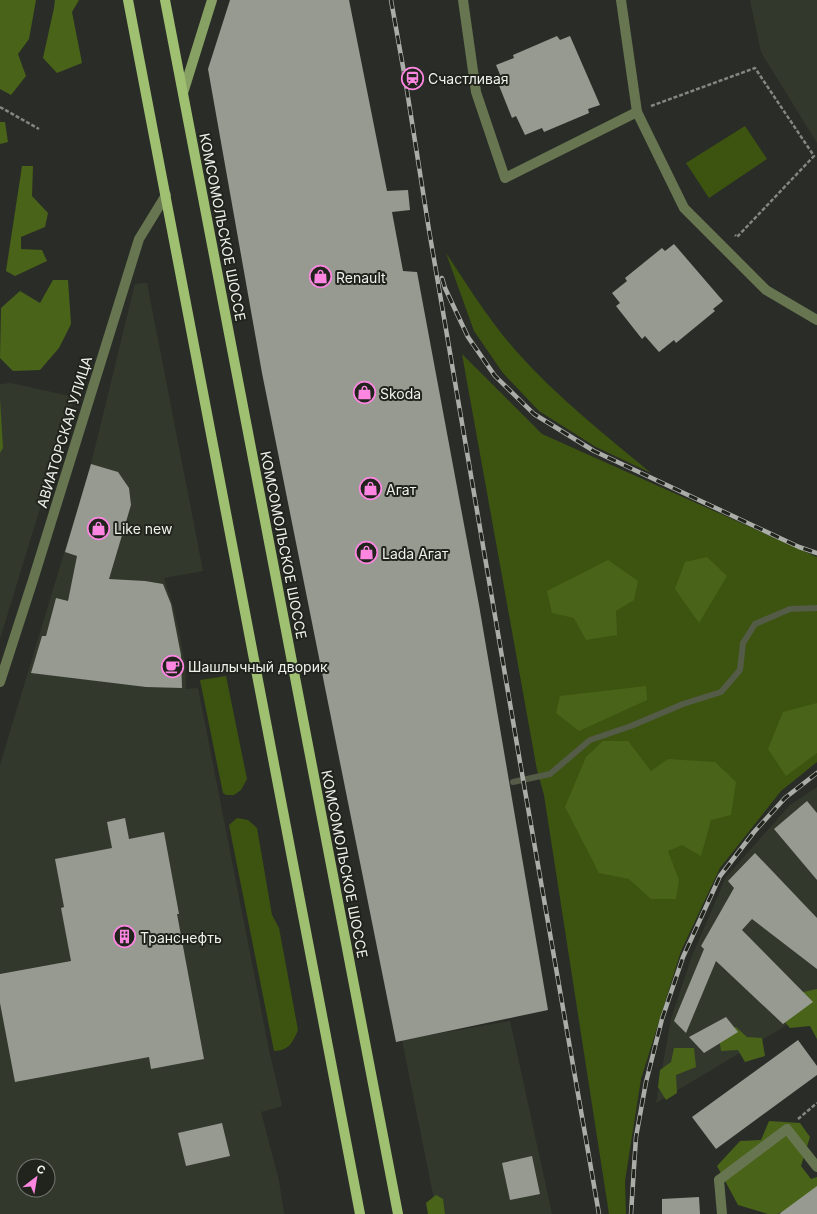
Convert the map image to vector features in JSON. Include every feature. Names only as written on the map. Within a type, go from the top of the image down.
[{"type":"main road","points":[[128,0],[360,1214]]},
{"type":"main road","name":"КОМСОМОЛЬСКОЕ ШОССЕ","points":[[165,0],[398,1214]]},
{"type":"street","points":[[183,93],[212,0]]},
{"type":"street","points":[[463,0],[476,92],[505,178],[637,112]]},
{"type":"street","points":[[621,0],[637,112],[684,208],[766,290],[817,320]]},
{"type":"street","name":"АВИАТОРСКАЯ УЛИЦА","points":[[0,682],[139,239],[166,195]]},
{"type":"street","points":[[722,1214],[719,1180],[787,1129],[817,1167]]},
{"type":"path","points":[[637,112],[755,68],[814,156],[737,237],[732,232]]},
{"type":"path","points":[[0,107],[39,129]]},
{"type":"path","points":[[787,1129],[817,1103]]},
{"type":"shaded area","points":[[750,0],[817,0],[817,143],[761,52]]},
{"type":"shaded area","points":[[147,283],[203,571],[164,578],[174,609],[181,642],[185,665],[186,689],[198,688],[269,1050],[282,1106],[261,1112],[279,1181],[284,1214],[0,1214],[0,765],[91,464],[135,284]]},
{"type":"shaded area","points":[[11,383],[74,397],[0,639],[0,384]]},
{"type":"shaded area","points":[[817,787],[817,1007],[656,1103],[671,1019],[692,956],[726,877],[790,805]]},
{"type":"shaded area","points":[[510,1021],[552,1214],[437,1214],[402,1040]]},
{"type":"green space","points":[[0,0],[36,0],[29,39],[18,54],[26,76],[11,95],[0,89]]},
{"type":"green space","points":[[55,0],[79,0],[72,12],[82,63],[57,73],[43,58]]},
{"type":"green space","points":[[0,122],[5,122],[8,142],[0,144]]},
{"type":"green space","points":[[745,126],[767,159],[709,198],[686,163]]},
{"type":"green space","points":[[22,166],[33,166],[32,196],[48,213],[45,227],[21,237],[21,249],[42,250],[47,261],[15,276],[6,271]]},
{"type":"green space","points":[[446,253],[498,329],[532,369],[581,415],[651,473],[596,447],[539,411],[503,373],[474,331]]},
{"type":"green space","points":[[53,280],[68,280],[71,324],[59,348],[40,370],[13,371],[0,358],[1,308],[20,291],[40,303]]},
{"type":"green space","points":[[462,354],[542,434],[817,557],[817,762],[781,791],[720,868],[681,951],[641,1079],[625,1181],[626,1214],[609,1214],[544,795],[537,770]]},
{"type":"green space","points":[[0,399],[3,448],[0,453]]},
{"type":"green space","points":[[707,557],[727,576],[699,623],[675,589],[685,562]]},
{"type":"green space","points":[[608,560],[638,581],[634,600],[616,611],[617,635],[586,640],[574,618],[552,613],[547,591]]},
{"type":"green space","points":[[226,676],[247,779],[241,790],[234,795],[226,795],[223,793],[200,680]]},
{"type":"green space","points":[[646,686],[647,700],[579,731],[556,713],[560,696]]},
{"type":"green space","points":[[817,703],[817,753],[786,776],[768,749],[783,712]]},
{"type":"green space","points":[[603,741],[628,741],[651,771],[668,759],[715,762],[736,782],[731,815],[711,820],[701,856],[682,845],[668,851],[679,880],[676,899],[651,899],[629,879],[599,873],[565,807],[586,757]]},
{"type":"green space","points":[[237,818],[248,820],[257,828],[272,915],[279,928],[298,1030],[294,1039],[287,1048],[274,1051],[229,825]]},
{"type":"green space","points":[[817,989],[817,1039],[810,1026],[790,1028],[777,1013],[789,995]]},
{"type":"green space","points":[[736,1027],[747,1037],[762,1038],[765,1056],[745,1062],[738,1050],[721,1051],[718,1031]]},
{"type":"green space","points":[[674,1048],[694,1048],[696,1067],[676,1075],[677,1093],[666,1100],[658,1087],[660,1070],[671,1062]]},
{"type":"green space","points":[[769,1121],[800,1123],[810,1137],[801,1166],[811,1179],[817,1177],[817,1214],[803,1203],[777,1214],[768,1214],[738,1205],[717,1166],[740,1141],[761,1140]]},
{"type":"green space","points":[[436,1195],[443,1199],[445,1214],[428,1214],[426,1203]]},
{"type":"building","name":"Агат","points":[[230,0],[349,0],[387,191],[408,190],[410,210],[392,212],[403,271],[417,272],[479,605],[548,1010],[396,1042],[262,373],[208,69]]},
{"type":"building","points":[[557,36],[560,40],[570,36],[600,105],[588,109],[589,113],[544,132],[542,128],[525,135],[516,116],[512,118],[496,78],[501,77],[496,65],[514,58],[513,55]]},
{"type":"building","points":[[674,244],[723,301],[713,309],[715,311],[676,343],[674,340],[659,352],[645,336],[642,339],[616,306],[620,303],[612,293],[627,281],[625,278],[662,248],[665,251]]},
{"type":"building","points":[[91,464],[118,472],[129,488],[131,505],[109,579],[145,581],[163,584],[171,604],[181,655],[182,688],[146,687],[31,673],[42,636],[46,636],[56,598],[68,601],[77,556],[65,552]]},
{"type":"building","points":[[807,801],[817,813],[817,880],[774,829]]},
{"type":"building","name":"Транснефть","points":[[125,818],[129,839],[164,832],[179,914],[177,914],[204,1059],[151,1069],[149,1057],[15,1082],[0,1003],[0,974],[71,961],[61,908],[64,907],[55,859],[112,848],[107,822]]},
{"type":"building","points":[[755,853],[817,918],[817,969],[752,919],[742,930],[813,1002],[783,1024],[716,961],[686,1033],[674,1021],[704,949],[701,946],[734,888],[728,881]]},
{"type":"building","points":[[726,1017],[738,1032],[704,1053],[689,1037]]},
{"type":"building","points":[[798,1040],[817,1066],[817,1075],[716,1149],[692,1117]]},
{"type":"building","points":[[222,1123],[230,1156],[186,1166],[178,1133]]},
{"type":"building","points":[[532,1156],[540,1194],[510,1200],[502,1163]]},
{"type":"building","points":[[817,1186],[817,1214],[779,1214]]},
{"type":"building","points":[[699,1197],[700,1214],[662,1214],[662,1199]]},
{"type":"waterway","points":[[513,782],[550,774],[590,740],[631,726],[683,704],[721,692],[740,670],[743,643],[755,624],[790,609],[817,608]]},
{"type":"railway","points":[[391,0],[520,762],[599,1214]]},
{"type":"railway","points":[[442,278],[445,288],[468,337],[495,376],[534,414],[594,451],[799,547],[817,553]]},
{"type":"railway","points":[[631,1214],[636,1137],[646,1082],[662,1019],[683,957],[720,876],[754,832],[785,798],[817,773]]},
{"type":"place","name":"Счастливая","points":[[412,78]]},
{"type":"place","name":"Renault","points":[[320,277]]},
{"type":"place","name":"Skoda","points":[[364,393]]},
{"type":"place","name":"Агат","points":[[371,489]]},
{"type":"place","name":"Like new","points":[[98,528]]},
{"type":"place","name":"Lada Агат","points":[[367,553]]},
{"type":"place","name":"Шашлычный дворик","points":[[172,666]]},
{"type":"place","name":"Транснефть","points":[[124,937]]}]
